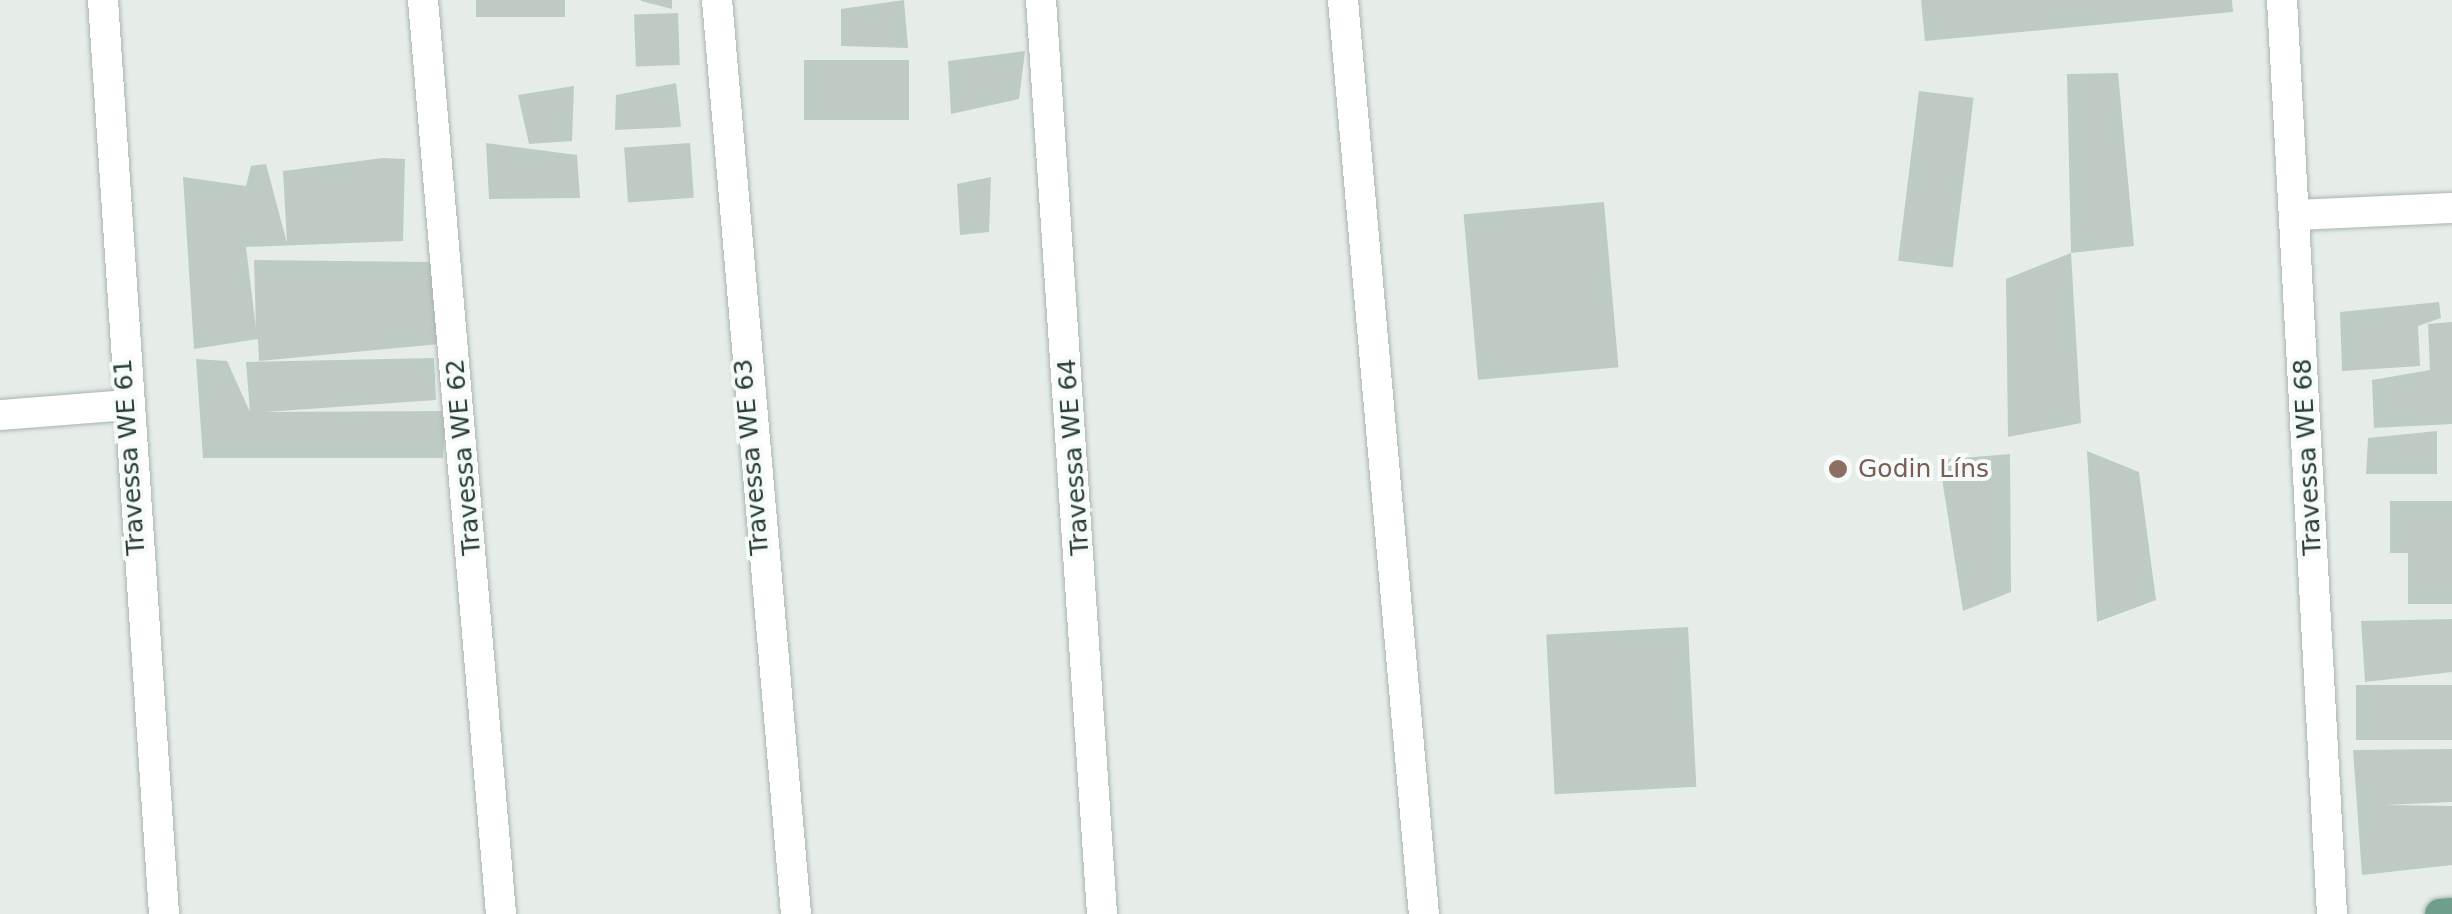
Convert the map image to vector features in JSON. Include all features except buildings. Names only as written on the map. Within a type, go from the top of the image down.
[{"type":"main road","points":[[2440,914],[2452,913]]},
{"type":"street","name":"Travessa WE 61","points":[[103,0],[126,405],[164,914]]},
{"type":"street","name":"Travessa WE 62","points":[[424,0],[501,914]]},
{"type":"street","name":"Travessa WE 63","points":[[717,0],[796,914]]},
{"type":"street","name":"Travessa WE 64","points":[[1041,0],[1102,914]]},
{"type":"street","points":[[1344,0],[1424,914]]},
{"type":"street","name":"Travessa WE 68","points":[[2282,0],[2332,914]]},
{"type":"street","points":[[2295,216],[2452,208]]},
{"type":"street","points":[[0,414],[126,405]]},
{"type":"place","name":"Godin Líns","points":[[1838,469]]}]
